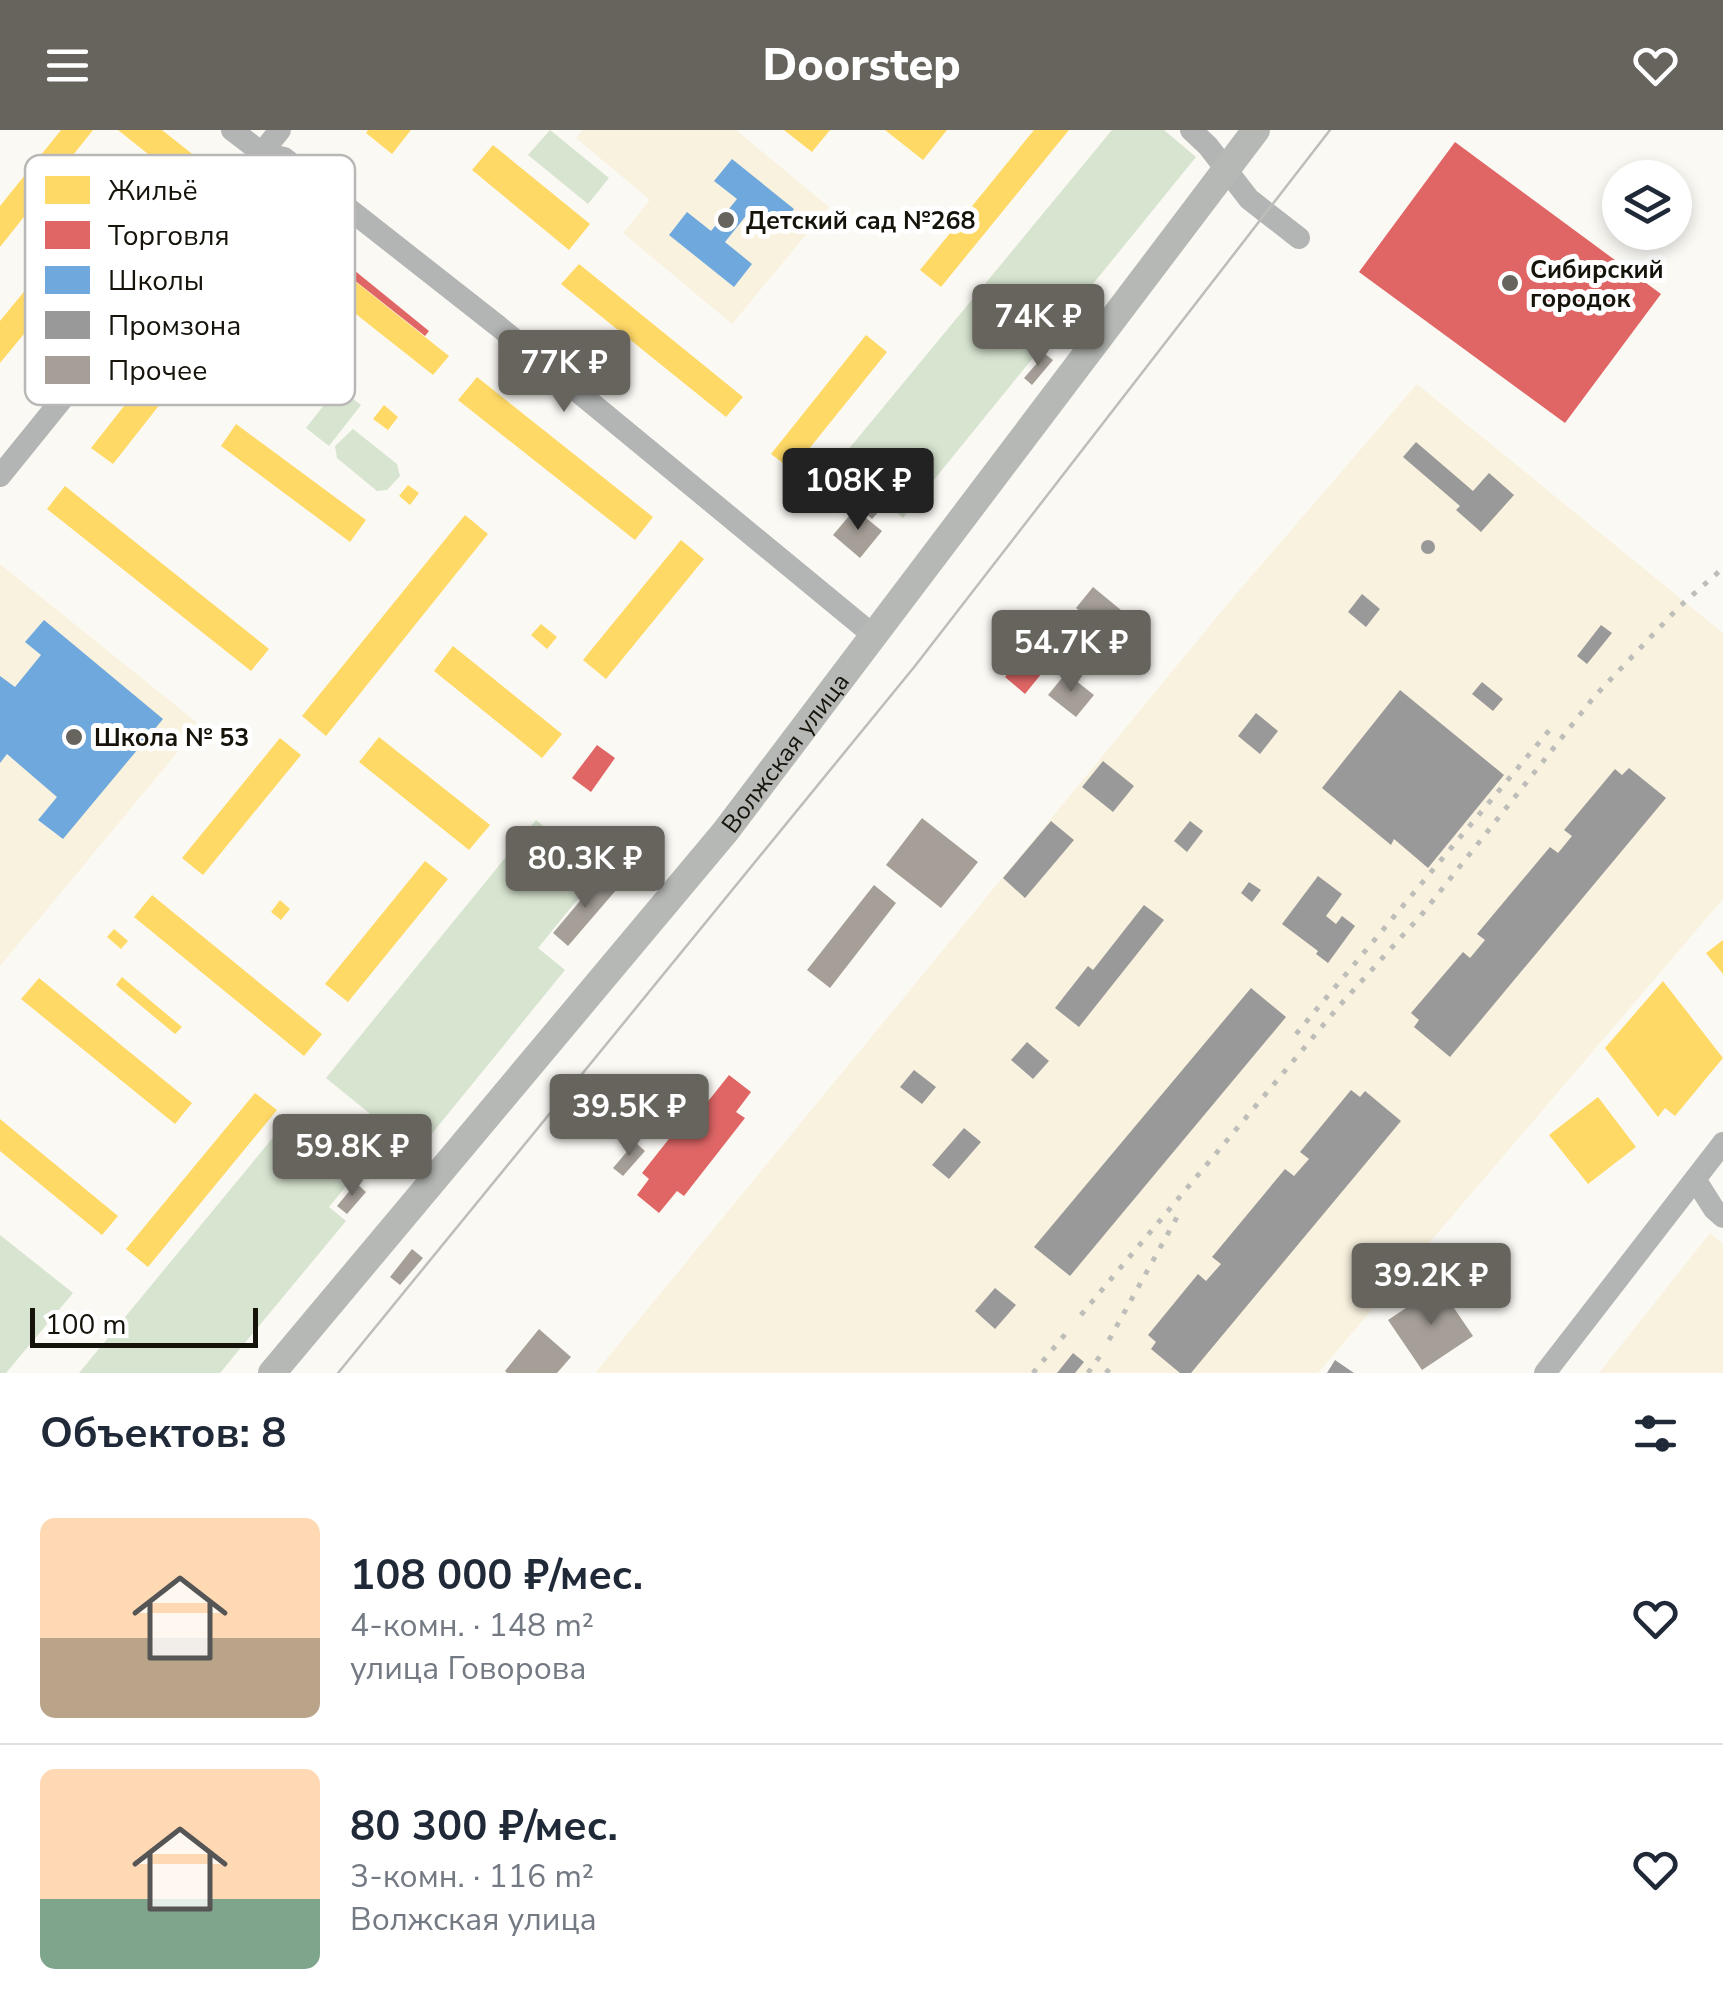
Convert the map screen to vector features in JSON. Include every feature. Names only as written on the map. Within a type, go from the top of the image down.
[{"type":"main road","name":"Волжская улица","points":[[272,1373],[725,832],[1256,130]]},
{"type":"street","points":[[232,130],[262,153],[271,155]]},
{"type":"street","points":[[262,153],[280,130]]},
{"type":"street","points":[[1190,130],[1249,199],[1299,238]]},
{"type":"street","points":[[355,214],[498,326],[872,635]]},
{"type":"street","points":[[0,476],[58,405]]},
{"type":"street","points":[[1545,1373],[1723,1143]]},
{"type":"street","points":[[1695,1179],[1723,1217]]},
{"type":"shaded area","name":"Детский сад №268","points":[[583,130],[736,130],[829,207],[732,324],[623,233],[650,200],[576,138]]},
{"type":"shaded area","points":[[1417,384],[1723,633],[1723,899],[1318,1373],[595,1373],[1230,601]]},
{"type":"shaded area","points":[[0,564],[200,725],[0,966]]},
{"type":"shaded area","points":[[1710,1233],[1723,1244],[1723,1373],[1599,1373]]},
{"type":"green space","points":[[550,130],[609,178],[588,204],[528,155]]},
{"type":"green space","points":[[1112,130],[1164,130],[1196,157],[903,518],[838,462]]},
{"type":"green space","points":[[355,400],[361,405],[329,446],[306,428],[324,405],[355,405]]},
{"type":"green space","points":[[353,429],[397,464],[400,476],[387,490],[377,491],[337,458],[335,446]]},
{"type":"green space","points":[[536,820],[600,872],[538,948],[565,970],[417,1152],[326,1078]]},
{"type":"green space","points":[[280,1129],[347,1185],[329,1207],[346,1221],[220,1373],[79,1373]]},
{"type":"green space","points":[[0,1235],[73,1293],[6,1373],[0,1373]]},
{"type":"building: Жильё","points":[[61,130],[93,130],[73,155],[41,155]]},
{"type":"building: Жильё","points":[[118,130],[162,130],[194,155],[149,155]]},
{"type":"building: Жильё","points":[[411,130],[392,154],[366,133]]},
{"type":"building: Жильё","points":[[784,130],[830,130],[812,152]]},
{"type":"building: Жильё","points":[[885,130],[947,130],[923,160]]},
{"type":"building: Жильё","points":[[1034,130],[1069,130],[941,287],[920,270]]},
{"type":"building: Жильё","points":[[493,145],[590,224],[569,250],[472,170]]},
{"type":"building: Жильё","points":[[25,175],[25,216],[0,247],[0,206]]},
{"type":"building: Жильё","points":[[579,264],[743,397],[726,417],[561,284]]},
{"type":"building: Жильё","points":[[355,281],[449,356],[433,375],[355,313]]},
{"type":"building: Жильё","points":[[25,290],[25,333],[0,363],[0,321]]},
{"type":"building: Жильё","points":[[866,335],[887,352],[792,470],[771,454]]},
{"type":"building: Жильё","points":[[477,377],[653,517],[635,540],[458,400]]},
{"type":"building: Жильё","points":[[125,405],[159,405],[113,464],[91,448]]},
{"type":"building: Жильё","points":[[384,405],[398,417],[388,430],[373,419]]},
{"type":"building: Жильё","points":[[236,424],[366,520],[350,542],[221,446]]},
{"type":"building: Жильё","points":[[408,485],[419,493],[410,505],[399,496]]},
{"type":"building: Жильё","points":[[65,486],[269,649],[251,671],[47,509]]},
{"type":"building: Жильё","points":[[465,515],[488,534],[326,736],[302,716]]},
{"type":"building: Жильё","points":[[681,540],[704,559],[606,679],[583,660]]},
{"type":"building: Жильё","points":[[541,624],[557,637],[547,649],[531,635]]},
{"type":"building: Жильё","points":[[453,646],[562,734],[542,758],[434,671]]},
{"type":"building: Жильё","points":[[379,737],[490,825],[469,850],[359,762]]},
{"type":"building: Жильё","points":[[280,738],[301,755],[203,875],[182,858]]},
{"type":"building: Жильё","points":[[425,861],[448,879],[348,1002],[325,984]]},
{"type":"building: Жильё","points":[[152,895],[322,1034],[304,1056],[134,917]]},
{"type":"building: Жильё","points":[[280,900],[290,909],[281,920],[271,912]]},
{"type":"building: Жильё","points":[[114,929],[128,941],[121,949],[107,937]]},
{"type":"building: Жильё","points":[[1723,940],[1723,974],[1706,953]]},
{"type":"building: Жильё","points":[[122,977],[182,1027],[175,1034],[116,985]]},
{"type":"building: Жильё","points":[[39,978],[192,1103],[175,1124],[21,999]]},
{"type":"building: Жильё","points":[[1663,981],[1723,1058],[1675,1116],[1665,1108],[1658,1117],[1605,1048]]},
{"type":"building: Жильё","points":[[255,1093],[277,1110],[148,1267],[126,1249]]},
{"type":"building: Жильё","points":[[1598,1097],[1636,1147],[1588,1184],[1549,1135]]},
{"type":"building: Жильё","points":[[0,1119],[118,1216],[102,1235],[0,1151]]},
{"type":"building: Торговля","name":"Сибирский городок","points":[[1455,142],[1661,294],[1565,423],[1359,272]]},
{"type":"building: Торговля","points":[[355,271],[429,331],[425,336],[355,281]]},
{"type":"building: Торговля","points":[[1052,619],[1072,636],[1025,694],[1005,677]]},
{"type":"building: Торговля","points":[[597,745],[615,758],[591,792],[572,778]]},
{"type":"building: Торговля","points":[[729,1075],[751,1092],[736,1112],[745,1118],[684,1196],[677,1191],[659,1213],[637,1195],[649,1179],[642,1173],[672,1135],[678,1139]]},
{"type":"building: Школы","points":[[732,159],[794,209],[776,233],[749,212],[725,242],[752,264],[734,287],[669,235],[687,212],[711,231],[737,199],[714,181]]},
{"type":"building: Школы","name":"Школа № 53","points":[[44,620],[163,719],[63,839],[38,820],[57,797],[7,754],[0,763],[0,676],[15,687],[41,655],[25,642]]},
{"type":"building: Промзона","points":[[1416,442],[1473,491],[1489,473],[1514,495],[1481,532],[1456,510],[1460,506],[1403,457]]},
{"type":"building: Промзона","points":[[1428,540],[1435,547],[1428,554],[1421,547]]},
{"type":"building: Промзона","points":[[1362,594],[1380,609],[1366,627],[1348,612]]},
{"type":"building: Промзона","points":[[1601,625],[1612,633],[1587,664],[1577,656]]},
{"type":"building: Промзона","points":[[1482,682],[1503,699],[1493,711],[1472,694]]},
{"type":"building: Промзона","points":[[1400,690],[1504,775],[1428,868],[1394,839],[1391,845],[1322,788]]},
{"type":"building: Промзона","points":[[1256,713],[1278,731],[1260,754],[1238,736]]},
{"type":"building: Промзона","points":[[1103,761],[1134,786],[1113,812],[1082,787]]},
{"type":"building: Промзона","points":[[1629,768],[1666,798],[1450,1057],[1414,1027],[1419,1020],[1411,1013],[1463,952],[1470,958],[1485,940],[1477,934],[1550,847],[1558,853],[1572,836],[1564,830],[1615,769],[1622,775]]},
{"type":"building: Промзона","points":[[1051,821],[1074,840],[1025,898],[1003,878]]},
{"type":"building: Промзона","points":[[1190,821],[1203,831],[1187,852],[1174,841]]},
{"type":"building: Промзона","points":[[1318,876],[1342,894],[1326,916],[1336,924],[1342,916],[1355,926],[1328,963],[1282,924]]},
{"type":"building: Промзона","points":[[1249,882],[1261,890],[1252,902],[1241,893]]},
{"type":"building: Промзона","points":[[1144,905],[1164,920],[1079,1027],[1055,1008],[1088,966],[1093,970]]},
{"type":"building: Промзона","points":[[1251,988],[1286,1017],[1070,1276],[1034,1247]]},
{"type":"building: Промзона","points":[[1027,1042],[1049,1061],[1033,1079],[1011,1060]]},
{"type":"building: Промзона","points":[[914,1070],[936,1087],[922,1104],[900,1087]]},
{"type":"building: Промзона","points":[[1351,1090],[1360,1097],[1365,1091],[1401,1121],[1191,1373],[1180,1373],[1151,1349],[1156,1342],[1148,1335],[1198,1274],[1206,1281],[1221,1264],[1212,1257],[1285,1169],[1294,1176],[1309,1159],[1300,1152]]},
{"type":"building: Промзона","points":[[964,1128],[981,1142],[949,1179],[932,1165]]},
{"type":"building: Промзона","points":[[995,1288],[1016,1305],[995,1329],[975,1311]]},
{"type":"building: Промзона","points":[[1073,1353],[1084,1362],[1075,1373],[1057,1373]]},
{"type":"building: Промзона","points":[[1335,1360],[1354,1373],[1327,1373]]},
{"type":"building: Прочее","points":[[1045,354],[1053,360],[1032,385],[1024,378]]},
{"type":"building: Прочее","points":[[864,492],[882,508],[872,519],[855,503]]},
{"type":"building: Прочее","points":[[855,509],[882,531],[860,558],[833,535]]},
{"type":"building: Прочее","points":[[1093,587],[1144,629],[1119,659],[1089,635],[1096,625],[1076,608]]},
{"type":"building: Прочее","points":[[1066,673],[1094,695],[1076,717],[1048,695]]},
{"type":"building: Прочее","points":[[922,818],[978,862],[941,908],[886,865]]},
{"type":"building: Прочее","points":[[601,876],[617,889],[568,946],[553,933]]},
{"type":"building: Прочее","points":[[874,885],[896,903],[830,988],[807,970]]},
{"type":"building: Прочее","points":[[635,1142],[645,1151],[623,1176],[613,1168]]},
{"type":"building: Прочее","points":[[356,1183],[366,1192],[347,1214],[337,1206]]},
{"type":"building: Прочее","points":[[412,1249],[423,1258],[400,1285],[390,1277]]},
{"type":"building: Прочее","points":[[1439,1286],[1473,1336],[1422,1370],[1388,1320]]},
{"type":"building: Прочее","points":[[539,1329],[571,1357],[557,1373],[507,1373],[505,1371]]},
{"type":"tram line","points":[[338,1373],[915,666],[1330,130]]},
{"type":"railway","points":[[1081,1315],[1340,1005],[1423,913],[1594,697],[1679,607],[1723,568]]},
{"type":"railway","points":[[1296,1034],[1552,727]]},
{"type":"railway","points":[[1109,1340],[1181,1210]]},
{"type":"railway","points":[[1033,1373],[1067,1332]]},
{"type":"railway","points":[[1088,1373],[1100,1356]]},
{"type":"railway","points":[[1106,1373],[1113,1365]]},
{"type":"place","name":"Детский сад №268","points":[[726,220]]},
{"type":"place","name":"Сибирский городок","points":[[1510,283]]},
{"type":"place","name":"Школа № 53","points":[[74,737]]}]
